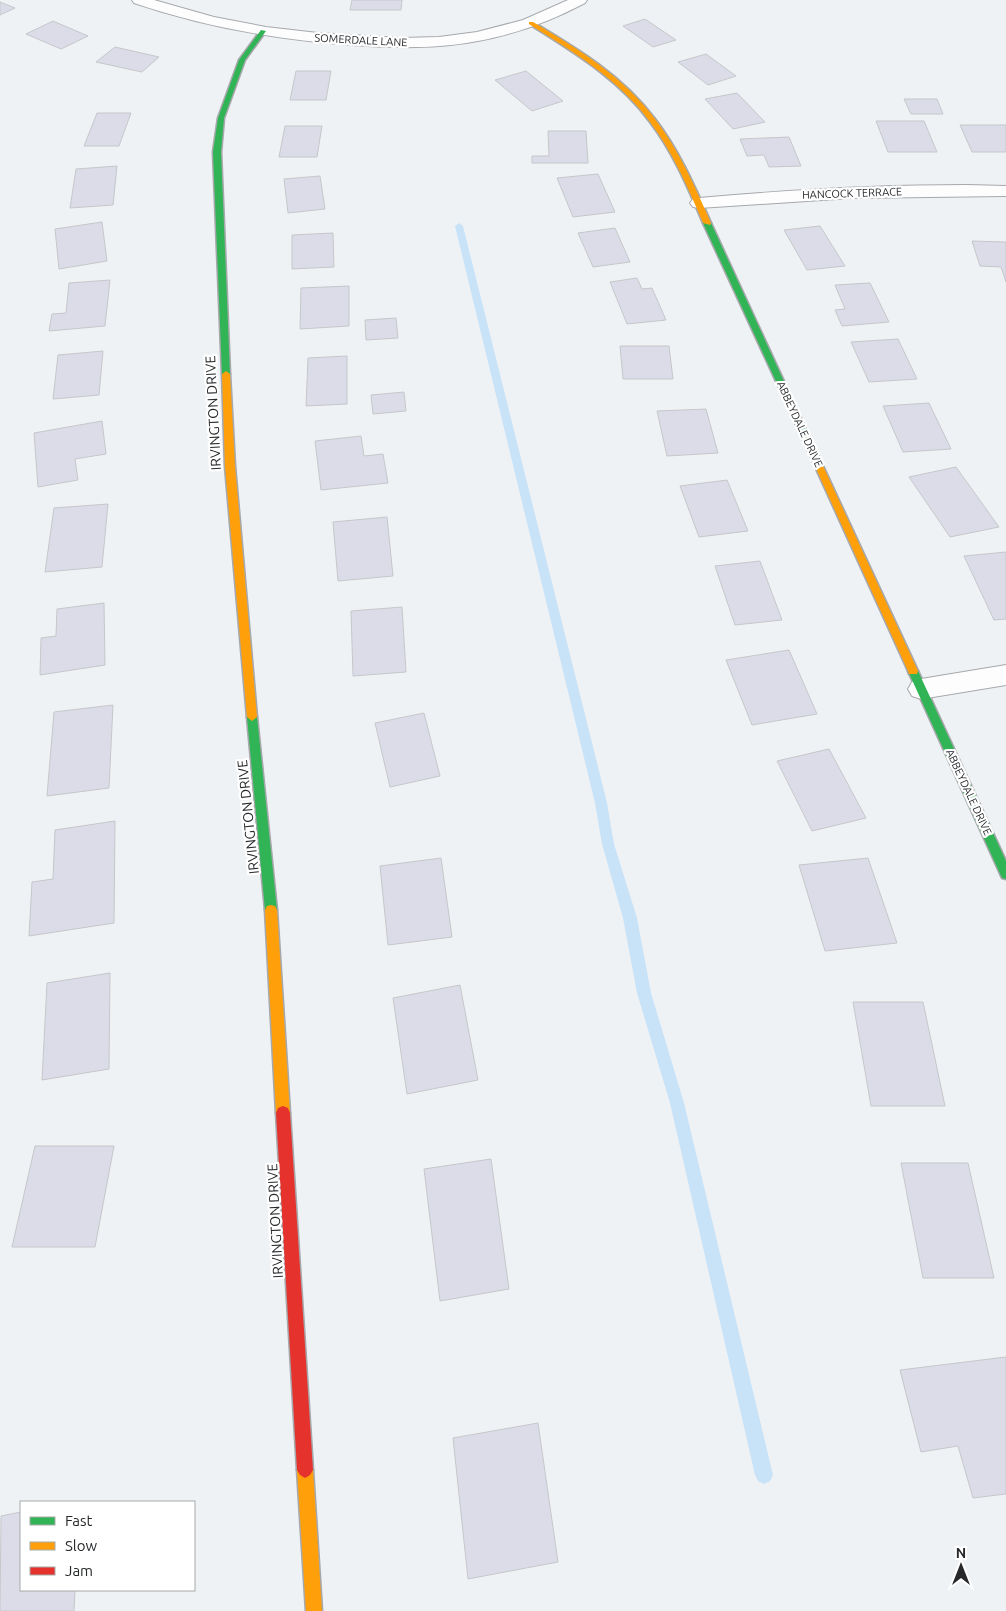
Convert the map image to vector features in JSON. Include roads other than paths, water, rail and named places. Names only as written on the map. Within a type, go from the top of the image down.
[{"type":"street","name":"SOMERDALE LANE","points":[[139,0],[186,15],[262,31],[304,37],[408,43],[438,42],[476,37],[531,23],[580,0]]},
{"type":"street","name":"ABBEYDALE DRIVE","points":[[531,23],[588,58],[632,95],[655,123],[684,173],[1006,874]]},
{"type":"street","name":"IRVINGTON DRIVE","points":[[262,31],[242,60],[222,118],[217,152],[220,249],[231,485],[244,640],[269,879],[314,1611]]},
{"type":"street","name":"HANCOCK TERRACE","points":[[699,203],[859,191],[958,189],[1006,191]]},
{"type":"street","points":[[921,689],[1006,675]]},
{"type":"waterway","points":[[459,226],[601,803],[608,844],[630,918],[644,993],[677,1103],[764,1475]]}]
